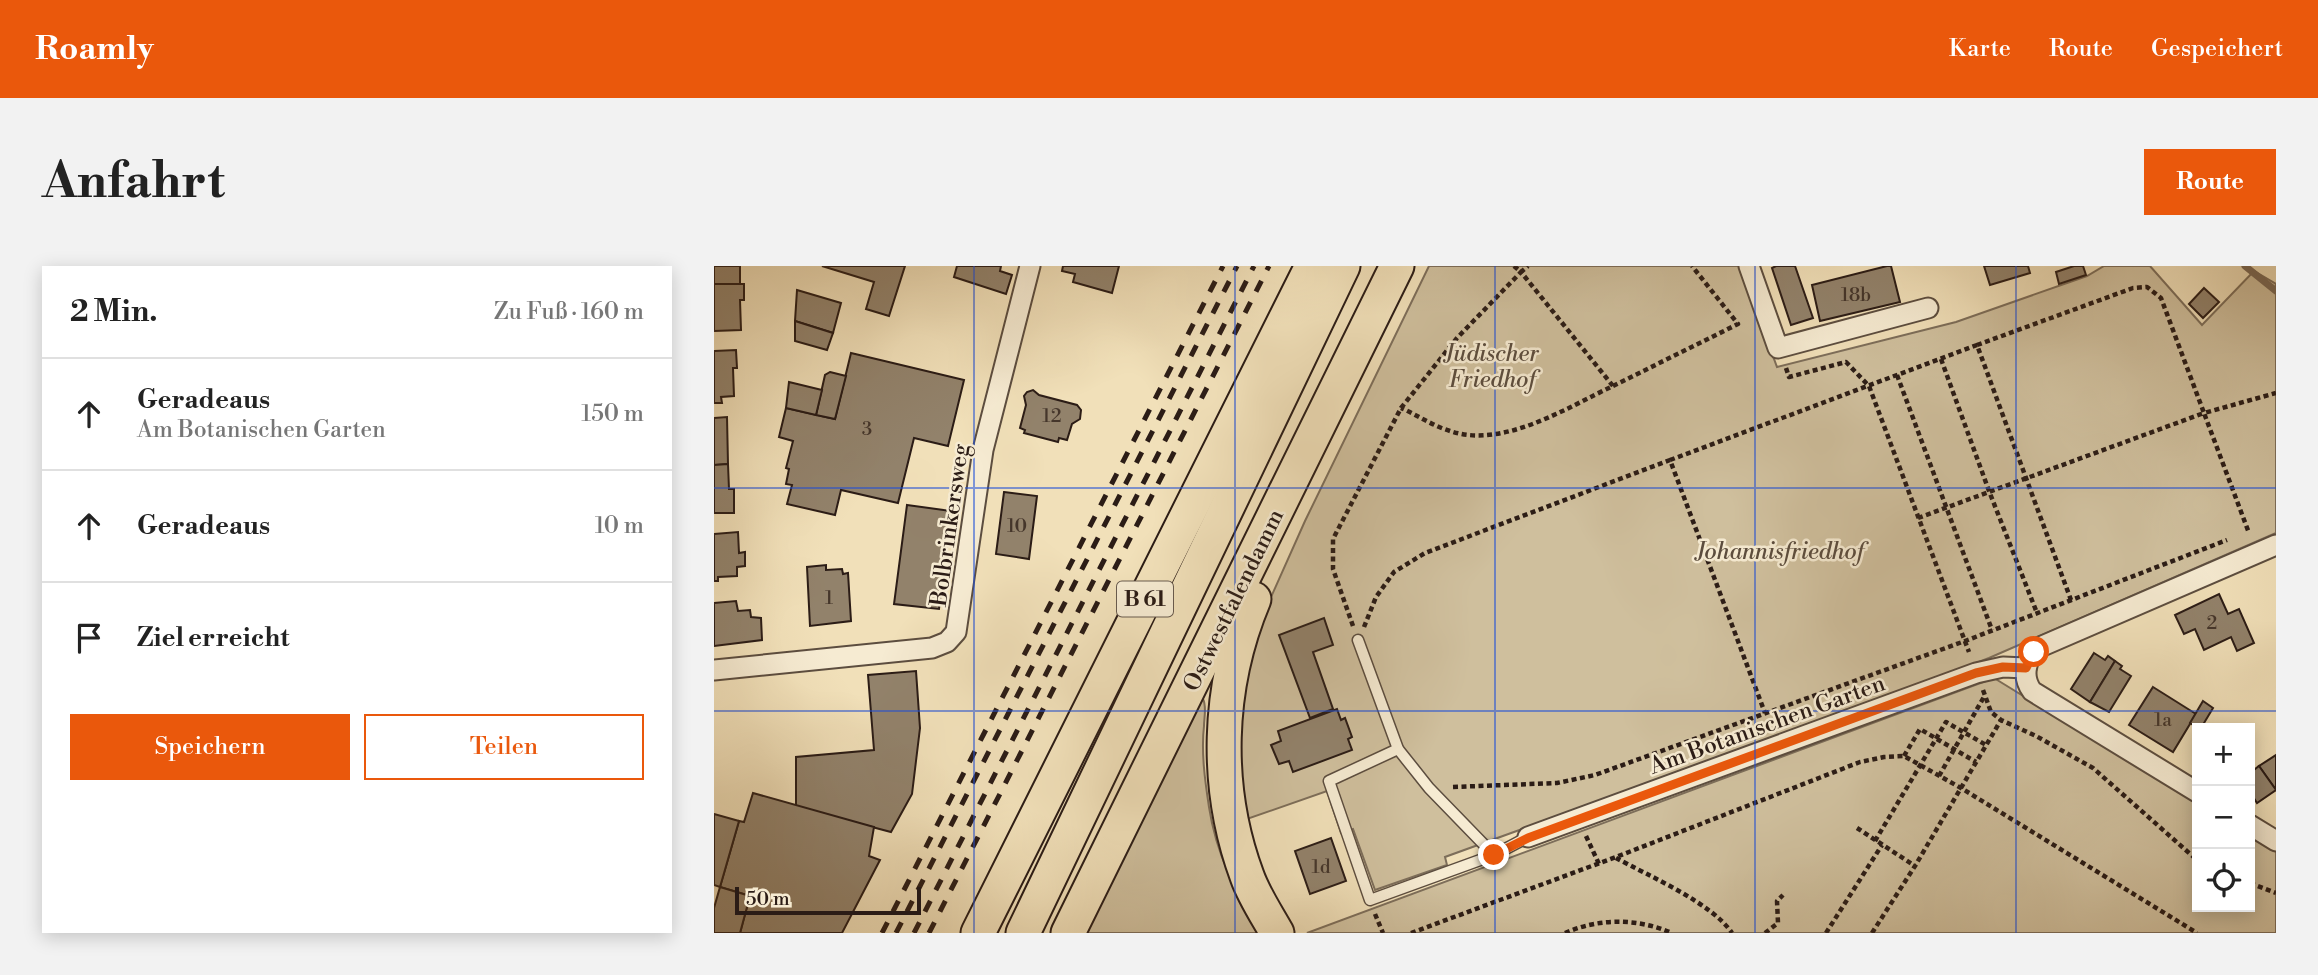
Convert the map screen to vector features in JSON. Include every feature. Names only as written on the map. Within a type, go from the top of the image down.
[{"type":"highway","name":"B 61","points":[[978,933],[1312,266]]},
{"type":"highway","name":"Ostwestfalendamm","points":[[1023,933],[1343,266]]},
{"type":"highway","name":"Ostwestfalendamm","points":[[1068,933],[1397,266]]},
{"type":"highway","points":[[1277,933],[1248,879],[1236,842],[1228,804],[1224,724],[1232,665],[1242,626],[1321,457],[1337,390]]},
{"type":"street","name":"Bolbrinkersweg","points":[[714,670],[932,648],[947,642],[956,632],[983,450],[1030,266]]},
{"type":"street","points":[[1749,266],[1778,348],[1928,308]]},
{"type":"street","points":[[2192,789],[2032,691],[2026,679],[2026,668],[2030,658],[2040,647],[2276,545]]},
{"type":"street","name":"Am Botanischen Garten","points":[[1528,838],[1976,673],[2003,667],[2026,668]]},
{"type":"street","points":[[2255,828],[2276,841]]},
{"type":"lane","points":[[1358,640],[1398,749],[1429,788],[1494,855]]},
{"type":"lane","points":[[1398,749],[1329,781],[1370,900],[1494,855],[1528,838]]},
{"type":"path","points":[[1514,266],[1613,386]]},
{"type":"path","points":[[1358,640],[1333,569],[1332,539],[1401,408],[1457,338],[1528,266]]},
{"type":"path","points":[[1401,408],[1451,432],[1492,436],[1520,429],[1738,324],[1692,266]]},
{"type":"path","points":[[1358,640],[1376,597],[1394,572],[1425,554],[2133,288],[2147,288],[2161,298],[2257,553]]},
{"type":"path","points":[[1977,345],[2071,600]]},
{"type":"path","points":[[1941,359],[2037,613]]},
{"type":"path","points":[[1789,377],[1846,362],[1869,386],[1991,712],[2001,720],[2077,757],[2093,768],[2192,856]]},
{"type":"path","points":[[1897,375],[1992,630]]},
{"type":"path","points":[[1918,518],[2204,412],[2276,393]]},
{"type":"path","points":[[1670,460],[1765,713]]},
{"type":"path","points":[[1429,788],[1574,781],[1992,630],[2258,527]]},
{"type":"path","points":[[1939,776],[1984,695]]},
{"type":"path","points":[[1872,933],[2001,720]]},
{"type":"path","points":[[1875,841],[1946,722],[1986,745]]},
{"type":"path","points":[[1904,756],[1920,729],[1976,762]]},
{"type":"path","points":[[1411,933],[1616,858],[1860,762],[1904,756],[2197,933]]},
{"type":"path","points":[[1578,819],[1598,864]]},
{"type":"path","points":[[1857,828],[1915,866]]},
{"type":"path","points":[[1826,933],[1882,845]]},
{"type":"path","points":[[1616,858],[1698,903],[1728,926],[1732,933]]},
{"type":"path","points":[[2255,885],[2276,893]]},
{"type":"path","points":[[1765,933],[1778,923],[1777,901],[1783,895]]},
{"type":"path","points":[[1565,933],[1583,925],[1618,921],[1654,926],[1672,933]]},
{"type":"green space","name":"Johannisfriedhof","points":[[1429,266],[1740,266],[1777,367],[1956,322],[2087,276],[2104,266],[2150,266],[2202,325],[2254,271],[2276,284],[2276,533],[1989,658],[1445,857],[1447,865],[1375,890],[1353,829],[1341,833],[1327,791],[1247,819],[1241,792],[1237,720],[1255,633],[1305,521]]},
{"type":"green space","points":[[1994,678],[2192,800],[2192,912],[2255,912],[2255,839],[2276,852],[2276,933],[1307,933]]},
{"type":"green space","points":[[1198,699],[1203,699],[1205,705],[1204,766],[1212,824],[1235,888],[1260,933],[1084,933]]},
{"type":"building","points":[[714,266],[740,266],[740,284],[714,284]]},
{"type":"building","points":[[822,266],[905,266],[889,316],[866,309],[874,282]]},
{"type":"building","points":[[957,266],[1001,266],[1000,271],[1012,275],[1006,294],[954,277]]},
{"type":"building","points":[[1063,266],[1119,266],[1112,293],[1073,282],[1075,274],[1062,271]]},
{"type":"building","points":[[1795,266],[1813,318],[1791,325],[1772,268]]},
{"type":"building","points":[[1891,266],[1900,302],[1820,321],[1812,285]]},
{"type":"building","points":[[1984,266],[2028,266],[2030,273],[1990,285]]},
{"type":"building","points":[[2083,266],[2086,275],[2059,284],[2056,272]]},
{"type":"building","points":[[714,284],[744,284],[744,300],[740,300],[741,330],[714,331]]},
{"type":"building","points":[[2204,288],[2219,302],[2203,318],[2189,304]]},
{"type":"building","points":[[797,290],[841,303],[833,333],[795,321]]},
{"type":"building","points":[[795,321],[833,333],[827,350],[795,341]]},
{"type":"building","points":[[736,350],[737,368],[733,368],[734,396],[721,397],[722,403],[714,403],[714,351]]},
{"type":"building","points":[[851,353],[964,380],[948,446],[914,438],[898,503],[841,490],[835,515],[787,504],[792,485],[786,484],[789,469],[786,468],[793,441],[779,437],[786,408],[835,419]]},
{"type":"building","points":[[830,372],[846,376],[835,419],[816,415],[825,375]]},
{"type":"building","points":[[789,382],[822,390],[816,415],[786,408]]},
{"type":"building","points":[[1033,390],[1039,395],[1077,405],[1081,410],[1080,419],[1072,424],[1067,440],[1059,438],[1058,442],[1024,433],[1025,430],[1020,428],[1026,405],[1024,396]]},
{"type":"building","points":[[727,417],[728,464],[714,465],[714,418]]},
{"type":"building","points":[[728,464],[729,489],[734,489],[734,513],[714,513],[714,465]]},
{"type":"building","points":[[1004,492],[1037,496],[1029,559],[996,554]]},
{"type":"building","points":[[907,505],[951,511],[939,609],[894,604]]},
{"type":"building","points":[[738,532],[739,553],[745,552],[745,566],[737,567],[737,576],[718,577],[718,581],[714,581],[714,534]]},
{"type":"building","points":[[826,565],[826,570],[842,569],[843,574],[848,573],[851,621],[810,626],[807,567]]},
{"type":"building","points":[[2219,594],[2228,614],[2239,609],[2254,643],[2237,651],[2231,637],[2204,650],[2195,629],[2184,634],[2175,615]]},
{"type":"building","points":[[736,601],[738,611],[750,610],[751,617],[761,618],[762,640],[714,646],[714,603]]},
{"type":"building","points":[[1324,618],[1333,645],[1313,652],[1333,709],[1310,718],[1279,635]]},
{"type":"building","points":[[2094,653],[2105,660],[2108,656],[2115,661],[2090,702],[2071,689]]},
{"type":"building","points":[[2115,661],[2122,666],[2120,669],[2131,676],[2109,712],[2090,702]]},
{"type":"building","points":[[916,671],[920,728],[912,794],[891,832],[796,807],[796,757],[874,750],[868,675]]},
{"type":"building","points":[[2153,687],[2196,714],[2173,752],[2129,725]]},
{"type":"building","points":[[2203,701],[2213,708],[2204,723],[2190,723]]},
{"type":"building","points":[[1337,709],[1341,720],[1345,718],[1352,737],[1348,739],[1352,750],[1293,772],[1289,761],[1279,764],[1271,745],[1281,741],[1278,731]]},
{"type":"building","points":[[2276,755],[2276,790],[2259,766]]},
{"type":"building","points":[[2259,766],[2276,790],[2257,803],[2255,800],[2255,769]]},
{"type":"building","points":[[753,793],[874,827],[869,856],[880,860],[842,933],[740,933],[750,896],[720,887],[739,821],[744,822]]},
{"type":"building","points":[[714,814],[739,821],[720,887],[714,885]]},
{"type":"building","points":[[1331,838],[1346,881],[1310,894],[1295,851]]},
{"type":"building","points":[[720,887],[750,896],[740,933],[714,933],[714,908]]},
{"type":"waterway","points":[[2245,266],[2276,291]]},
{"type":"railway","points":[[882,933],[1223,266]]},
{"type":"railway","points":[[896,933],[1237,266]]},
{"type":"railway","points":[[914,933],[1254,266]]},
{"type":"railway","points":[[929,933],[1269,266]]},
{"type":"route","points":[[1494,855],[1528,838],[1976,673],[2003,667],[2026,668],[2034,652]]},
{"type":"park label","name":"Jüdischer Friedhof","points":[[1492,366]]}]
